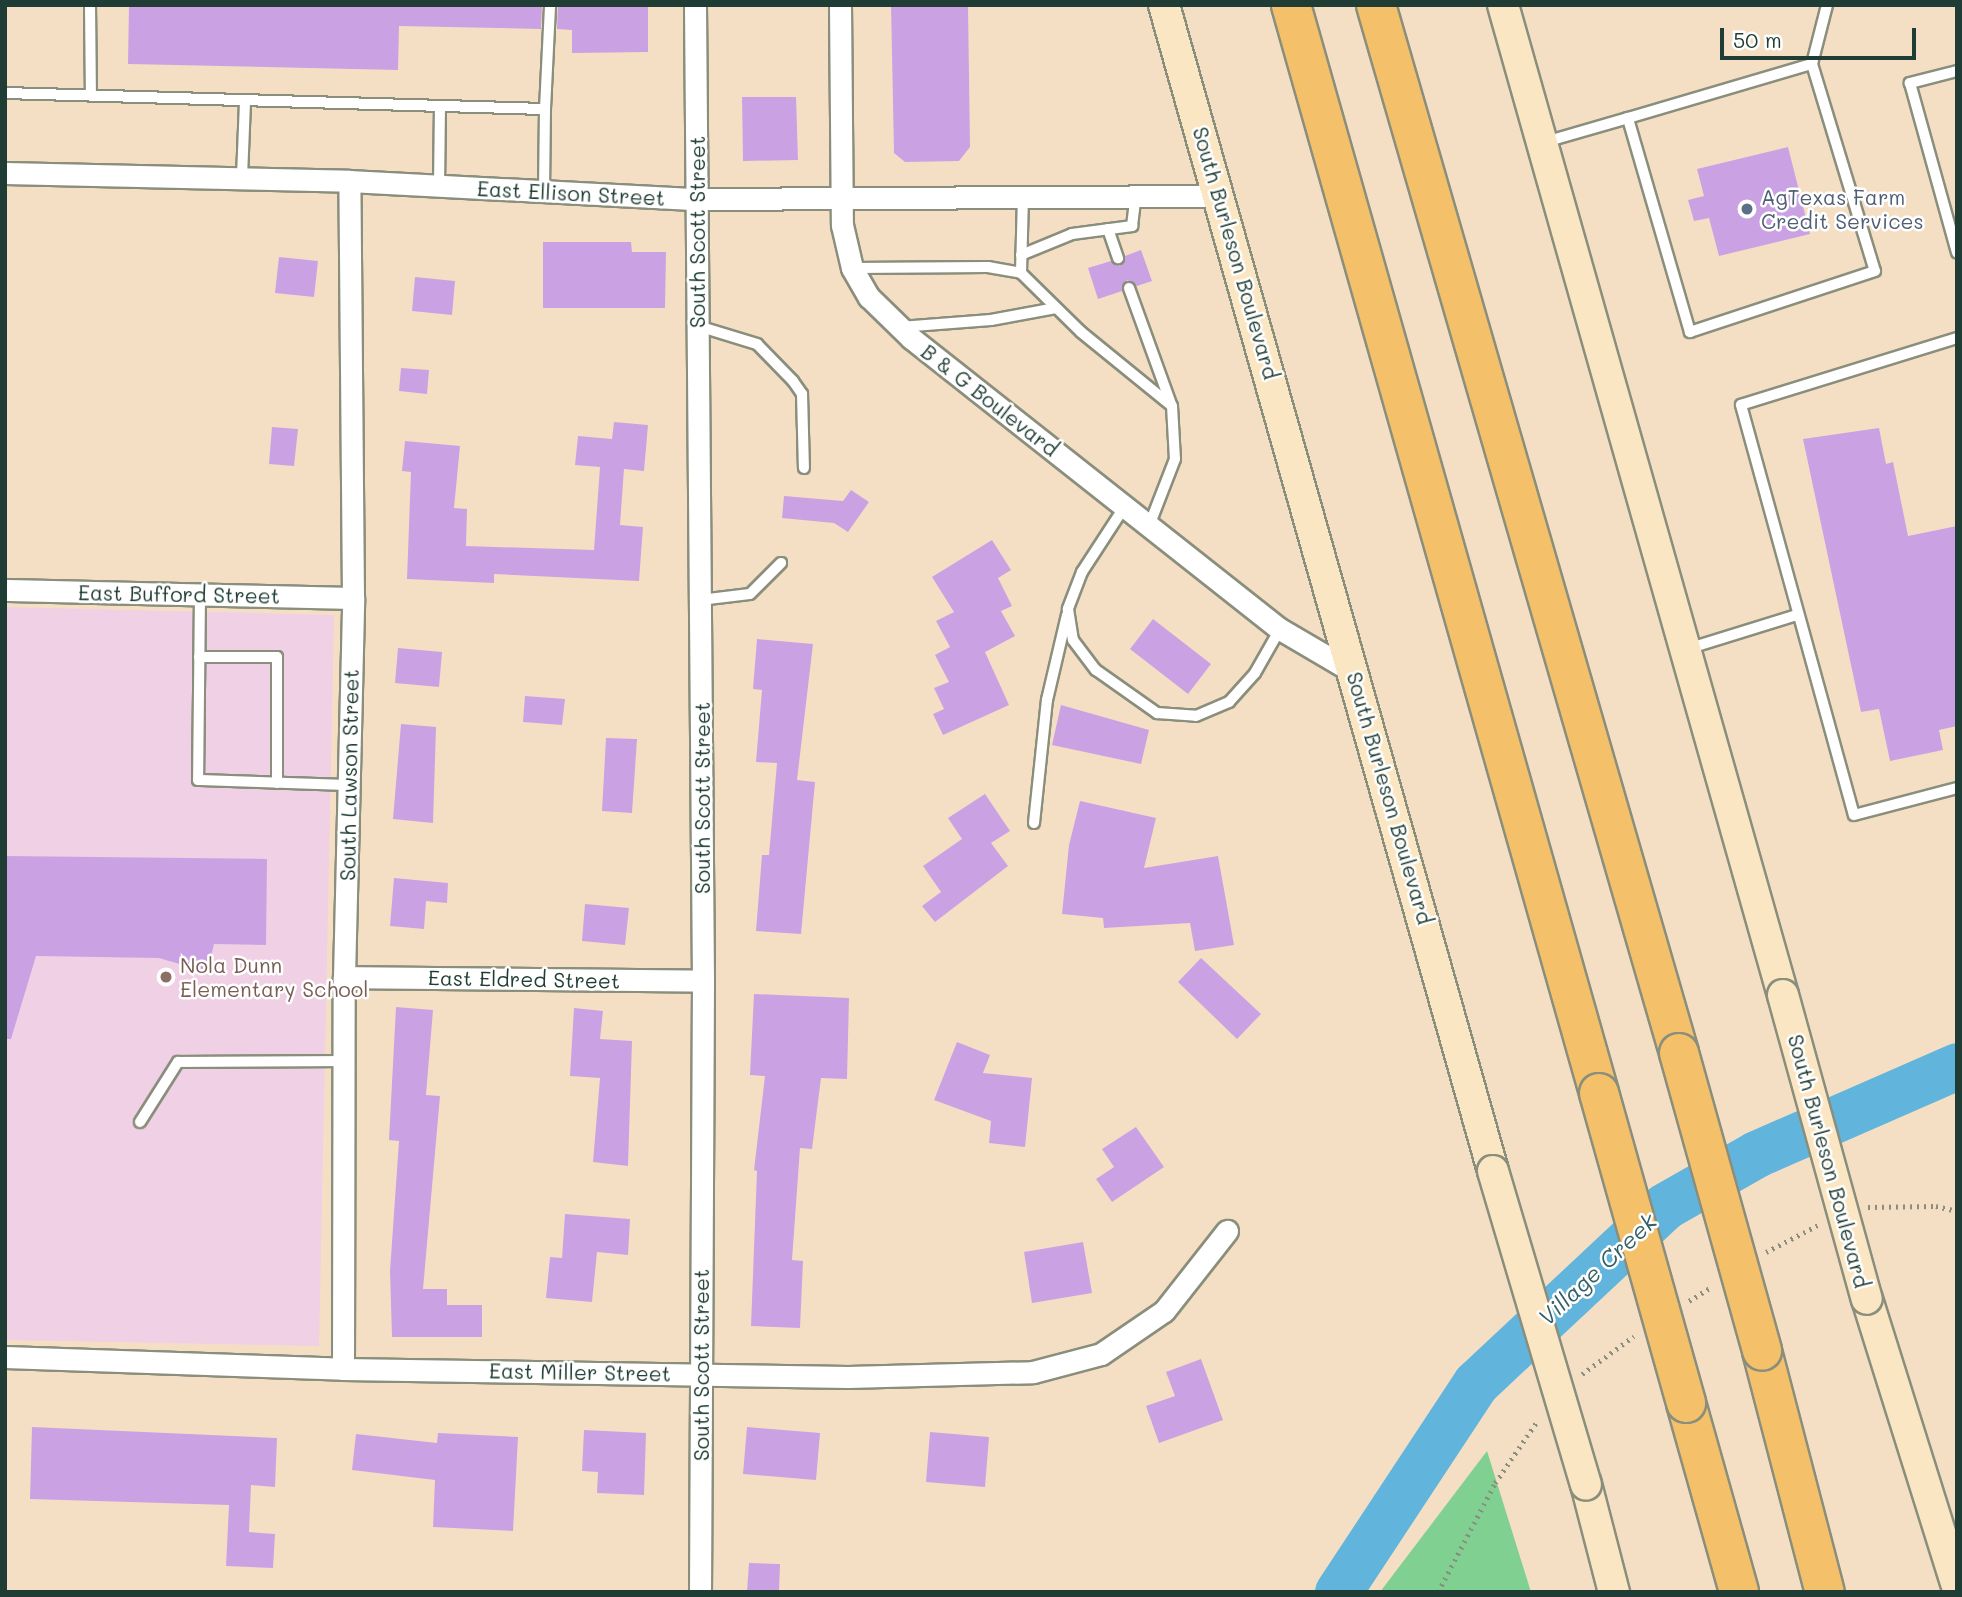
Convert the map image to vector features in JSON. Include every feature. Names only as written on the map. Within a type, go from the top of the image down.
[{"type":"highway","points":[[1291,5],[1740,1592]]},
{"type":"highway","points":[[1376,5],[1679,1053],[1762,1351],[1825,1592]]},
{"type":"main road","name":"South Burleson Boulevard","points":[[1164,5],[1356,673],[1493,1171],[1586,1484],[1614,1592]]},
{"type":"main road","name":"South Burleson Boulevard","points":[[1505,6],[1867,1299],[1957,1587]]},
{"type":"street","name":"South Scott Street","points":[[695,5],[703,981],[701,1592]]},
{"type":"street","name":"B & G Boulevard","points":[[840,5],[845,246],[852,268],[869,297],[900,327],[1280,629],[1356,673]]},
{"type":"street","name":"East Ellison Street","points":[[5,173],[349,181],[697,199],[1023,195],[1220,196]]},
{"type":"street","name":"South Lawson Street","points":[[343,1368],[344,977],[353,598],[349,181]]},
{"type":"street","name":"East Bufford Street","points":[[5,590],[353,598]]},
{"type":"street","name":"East Eldred Street","points":[[344,977],[703,981]]},
{"type":"street","name":"East Miller Street","points":[[5,1357],[343,1368],[848,1377],[1033,1372],[1101,1354],[1164,1311],[1227,1231]]},
{"type":"lane","points":[[90,5],[91,94]]},
{"type":"lane","points":[[544,190],[550,5]]},
{"type":"lane","points":[[1628,118],[1690,332],[1875,271],[1812,64],[1827,5]]},
{"type":"lane","points":[[1542,143],[1812,64]]},
{"type":"lane","points":[[1957,71],[1910,83],[1957,253]]},
{"type":"lane","points":[[5,93],[91,94],[244,103],[545,109]]},
{"type":"lane","points":[[242,177],[244,103]]},
{"type":"lane","points":[[439,187],[440,108]]},
{"type":"lane","points":[[1021,273],[1023,195]]},
{"type":"lane","points":[[1021,255],[1072,234],[1132,226],[1136,195]]},
{"type":"lane","points":[[1108,229],[1118,258]]},
{"type":"lane","points":[[852,268],[988,267],[1021,273],[1056,308],[1172,406]]},
{"type":"lane","points":[[1129,288],[1172,406],[1175,459],[1149,526]]},
{"type":"lane","points":[[900,327],[991,320],[1056,308]]},
{"type":"lane","points":[[698,326],[757,344],[793,381],[802,394],[804,468]]},
{"type":"lane","points":[[1957,338],[1741,405],[1854,815],[1957,788]]},
{"type":"lane","points":[[1034,823],[1047,700],[1068,609],[1082,572],[1125,506]]},
{"type":"lane","points":[[700,600],[750,594],[782,563]]},
{"type":"lane","points":[[200,594],[198,780],[349,785]]},
{"type":"lane","points":[[1068,609],[1073,640],[1096,670],[1157,713],[1196,716],[1229,702],[1255,673],[1280,629]]},
{"type":"lane","points":[[1684,650],[1797,615]]},
{"type":"lane","points":[[199,657],[277,657],[277,783]]},
{"type":"lane","points":[[140,1122],[178,1062],[344,1061]]},
{"type":"shaded area","name":"Nola Dunn Elementary School","points":[[5,607],[334,615],[319,1346],[5,1340]]},
{"type":"green space","points":[[1487,1451],[1531,1592],[1380,1592]]},
{"type":"building","points":[[129,5],[542,5],[541,29],[399,26],[398,70],[128,64]]},
{"type":"building","points":[[558,5],[648,5],[648,52],[572,53],[572,30],[557,29]]},
{"type":"building","points":[[891,5],[968,5],[970,147],[959,161],[905,162],[894,153]]},
{"type":"building","points":[[742,97],[796,97],[798,160],[743,161]]},
{"type":"building","name":"AgTexas Farm Credit Services","points":[[1788,147],[1810,234],[1719,256],[1709,218],[1694,221],[1688,200],[1704,196],[1697,169]]},
{"type":"building","points":[[543,242],[631,242],[632,252],[666,252],[665,308],[543,308]]},
{"type":"building","points":[[1141,250],[1152,281],[1137,286],[1127,280],[1122,291],[1098,299],[1088,268],[1111,261],[1120,266],[1125,256]]},
{"type":"building","points":[[279,257],[318,261],[314,297],[275,293]]},
{"type":"building","points":[[415,277],[455,281],[452,315],[412,311]]},
{"type":"building","points":[[401,368],[429,370],[427,394],[399,391]]},
{"type":"building","points":[[614,422],[648,425],[644,471],[624,469],[620,525],[643,527],[639,581],[494,574],[494,583],[407,579],[411,472],[402,471],[405,441],[460,446],[454,508],[467,509],[466,546],[594,550],[600,467],[575,465],[578,436],[612,439]]},
{"type":"building","points":[[272,427],[298,429],[294,466],[269,464]]},
{"type":"building","points":[[1879,428],[1886,464],[1893,462],[1908,536],[1957,526],[1957,726],[1939,730],[1943,750],[1890,761],[1879,709],[1861,712],[1803,439]]},
{"type":"building","points":[[851,490],[869,502],[848,532],[834,523],[782,518],[784,496],[843,501]]},
{"type":"building","points":[[992,540],[1011,570],[998,578],[1012,606],[1001,611],[1015,636],[985,652],[1009,705],[943,735],[933,714],[944,709],[934,688],[949,682],[935,655],[950,647],[936,621],[954,612],[932,577]]},
{"type":"building","points":[[1153,619],[1211,664],[1188,694],[1130,649]]},
{"type":"building","points":[[757,639],[813,644],[797,780],[815,782],[801,934],[756,931],[762,855],[769,855],[777,763],[756,762],[762,690],[753,689]]},
{"type":"building","points":[[398,648],[442,652],[439,687],[395,683]]},
{"type":"building","points":[[525,696],[565,699],[562,725],[523,722]]},
{"type":"building","points":[[1061,705],[1149,730],[1141,764],[1052,745]]},
{"type":"building","points":[[401,724],[436,727],[433,823],[393,819]]},
{"type":"building","points":[[606,738],[637,739],[632,813],[602,811]]},
{"type":"building","points":[[985,794],[1010,831],[991,843],[1008,866],[935,922],[922,906],[941,892],[923,866],[962,839],[948,818]]},
{"type":"building","points":[[1080,801],[1156,818],[1144,868],[1218,856],[1234,945],[1195,951],[1190,923],[1104,928],[1103,918],[1062,914],[1069,845]]},
{"type":"building","points":[[5,856],[267,859],[266,945],[214,944],[207,972],[159,958],[36,956],[11,1039],[5,1039]]},
{"type":"building","points":[[394,878],[448,883],[447,903],[426,901],[424,929],[390,926]]},
{"type":"building","points":[[585,904],[629,908],[625,945],[582,941]]},
{"type":"building","points":[[1201,958],[1261,1014],[1237,1039],[1178,982]]},
{"type":"building","points":[[754,994],[849,998],[847,1079],[821,1078],[812,1149],[800,1148],[792,1260],[803,1261],[800,1328],[751,1326],[757,1171],[754,1170],[765,1076],[750,1075]]},
{"type":"building","points":[[396,1007],[433,1010],[426,1095],[440,1096],[423,1289],[447,1289],[447,1305],[482,1305],[482,1337],[392,1337],[390,1271],[399,1141],[389,1140]]},
{"type":"building","points":[[574,1008],[603,1011],[600,1039],[632,1041],[628,1166],[593,1162],[600,1078],[570,1076]]},
{"type":"building","points":[[957,1042],[990,1055],[983,1073],[1032,1078],[1025,1147],[989,1143],[991,1121],[934,1100]]},
{"type":"building","points":[[1136,1127],[1164,1167],[1112,1202],[1096,1179],[1114,1167],[1102,1149]]},
{"type":"building","points":[[565,1214],[630,1219],[628,1255],[597,1252],[592,1302],[546,1298],[550,1257],[562,1258]]},
{"type":"building","points":[[1083,1242],[1092,1293],[1032,1303],[1024,1252]]},
{"type":"building","points":[[1201,1359],[1223,1420],[1159,1443],[1146,1406],[1175,1396],[1166,1372]]},
{"type":"building","points":[[32,1427],[277,1438],[275,1487],[251,1485],[249,1532],[275,1534],[273,1568],[226,1566],[229,1505],[30,1499]]},
{"type":"building","points":[[747,1427],[820,1433],[816,1480],[743,1474]]},
{"type":"building","points":[[584,1430],[646,1433],[644,1495],[597,1493],[598,1472],[582,1471]]},
{"type":"building","points":[[930,1432],[989,1437],[985,1487],[926,1482]]},
{"type":"building","points":[[438,1433],[518,1437],[513,1531],[433,1527],[435,1480],[352,1470],[356,1434],[437,1443]]},
{"type":"building","points":[[749,1563],[780,1564],[779,1592],[747,1592]]},
{"type":"waterway","name":"Village Creek","points":[[1338,1592],[1476,1383],[1665,1206],[1756,1154],[1957,1066]]},
{"type":"place","name":"AgTexas Farm Credit Services","points":[[1747,209]]},
{"type":"place","name":"Nola Dunn Elementary School","points":[[166,977]]}]
